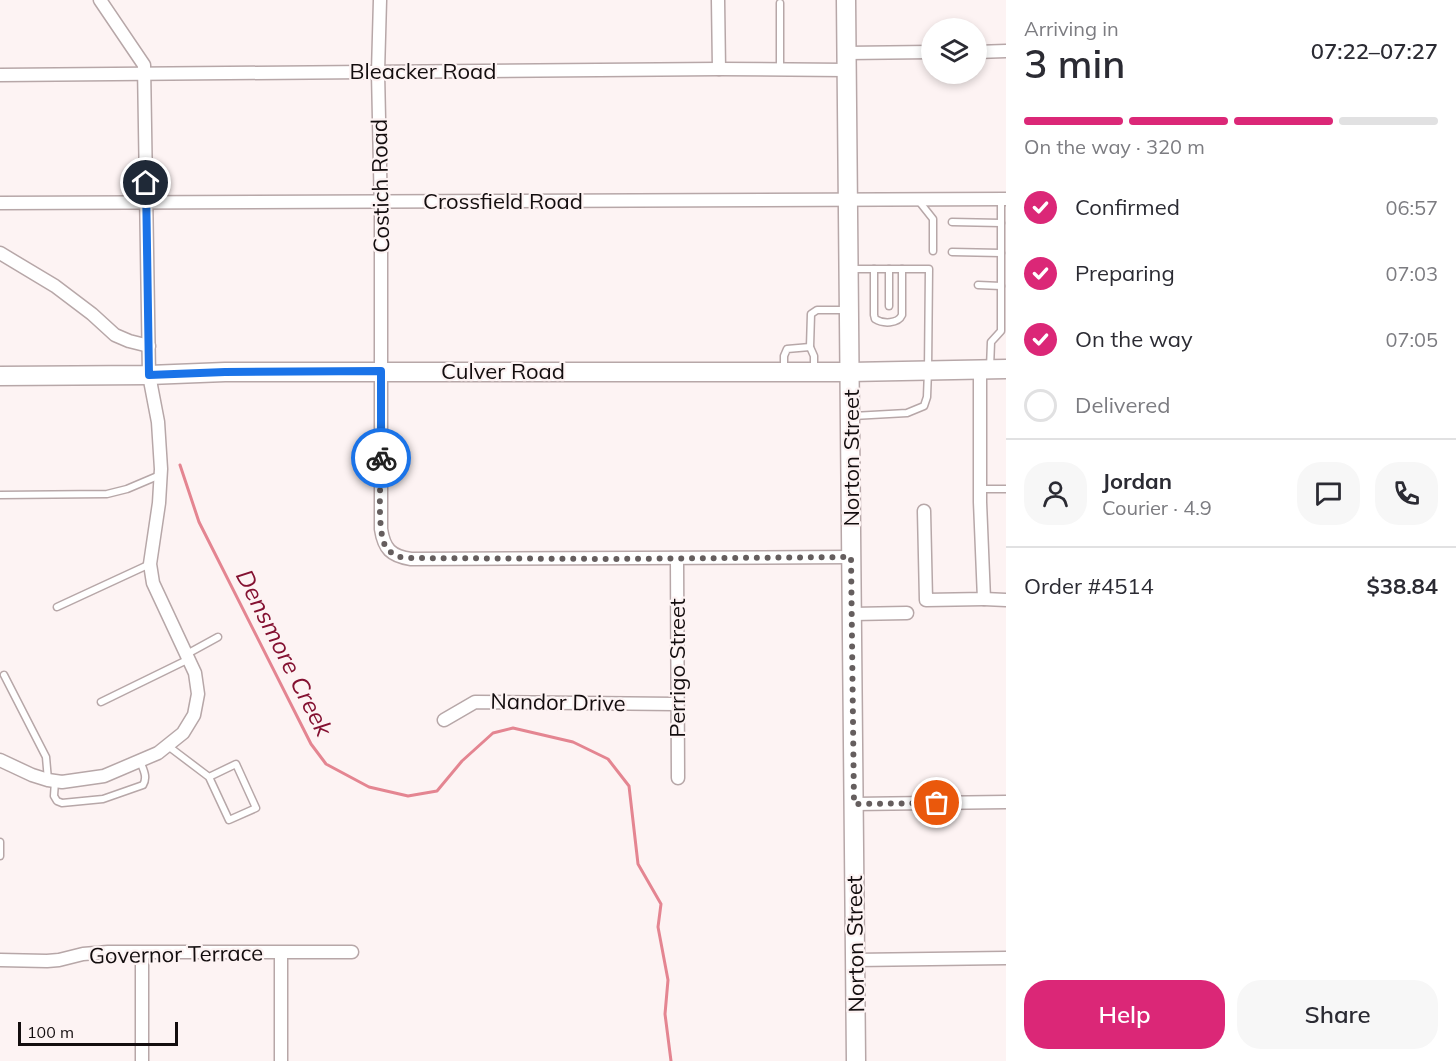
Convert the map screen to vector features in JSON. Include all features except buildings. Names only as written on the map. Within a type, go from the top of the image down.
[{"type":"main road","name":"Norton Street","points":[[846,0],[856,1061]]},
{"type":"main road","name":"Culver Road","points":[[0,376],[225,372],[850,372],[992,369]]},
{"type":"street","points":[[0,760],[51,781],[62,782],[104,776],[158,753],[183,733],[194,715],[198,694],[195,673],[153,583],[150,564],[161,475],[158,422],[149,375],[144,65],[100,0]]},
{"type":"street","name":"Costich Road","points":[[380,0],[378,72],[381,201],[381,529],[384,543],[392,553],[411,559],[851,557]]},
{"type":"street","points":[[718,0],[719,69]]},
{"type":"street","points":[[987,52],[1006,51]]},
{"type":"street","name":"Bleacker Road","points":[[0,75],[780,70],[921,53]]},
{"type":"street","name":"Crossfield Road","points":[[0,203],[1004,199]]},
{"type":"street","points":[[0,253],[55,286],[92,314],[114,335],[148,346]]},
{"type":"street","points":[[984,598],[980,495],[992,369]]},
{"type":"street","points":[[924,511],[926,600],[984,598],[1006,600]]},
{"type":"street","name":"Perrigo Street","points":[[676,559],[678,777]]},
{"type":"street","points":[[852,614],[907,613]]},
{"type":"street","name":"Nandor Drive","points":[[444,720],[475,702],[676,704]]},
{"type":"street","points":[[854,804],[1006,802]]},
{"type":"street","name":"Governor Terrace","points":[[0,960],[47,961],[108,952],[352,952]]},
{"type":"street","points":[[142,953],[142,1061]]},
{"type":"street","points":[[281,953],[281,1061]]},
{"type":"street","points":[[855,960],[1006,958]]},
{"type":"lane","points":[[780,3],[780,70]]},
{"type":"lane","points":[[992,369],[991,342],[1001,331],[1001,223],[1004,199]]},
{"type":"lane","points":[[917,200],[933,219],[933,251]]},
{"type":"lane","points":[[952,222],[1001,223]]},
{"type":"lane","points":[[952,252],[1001,253]]},
{"type":"lane","points":[[874,269],[874,315],[875,320],[880,322],[896,322],[901,319],[902,269]]},
{"type":"lane","points":[[889,269],[889,306]]},
{"type":"lane","points":[[849,270],[929,269],[928,370],[927,397],[924,406],[907,413],[850,416]]},
{"type":"lane","points":[[978,285],[1001,285]]},
{"type":"lane","points":[[814,371],[814,356],[810,347],[812,314],[817,310],[849,310]]},
{"type":"lane","points":[[784,371],[784,356],[787,349],[810,347]]},
{"type":"lane","points":[[0,495],[107,494],[127,489],[161,475]]},
{"type":"lane","points":[[980,495],[1006,489]]},
{"type":"lane","points":[[57,607],[150,564]]},
{"type":"lane","points":[[101,702],[187,657],[218,637]]},
{"type":"lane","points":[[4,675],[46,757],[57,801],[62,803],[103,799],[143,785],[146,776],[140,760]]},
{"type":"lane","points":[[168,746],[209,777],[230,820],[256,808],[236,764],[209,777]]},
{"type":"lane","points":[[0,842],[0,856]]},
{"type":"waterway","name":"Densmore Creek","points":[[180,465],[199,522],[311,744],[326,764],[369,787],[408,796],[437,791],[462,761],[493,733],[513,728],[573,742],[608,759],[629,786],[638,864],[661,904],[658,927],[668,980],[665,1014],[671,1061]]},
{"type":"way so far","points":[[381,458],[382,536],[384,543],[392,553],[404,558],[851,557],[854,804],[937,803]]},
{"type":"route","points":[[146,183],[149,375],[381,371],[381,458]]}]
